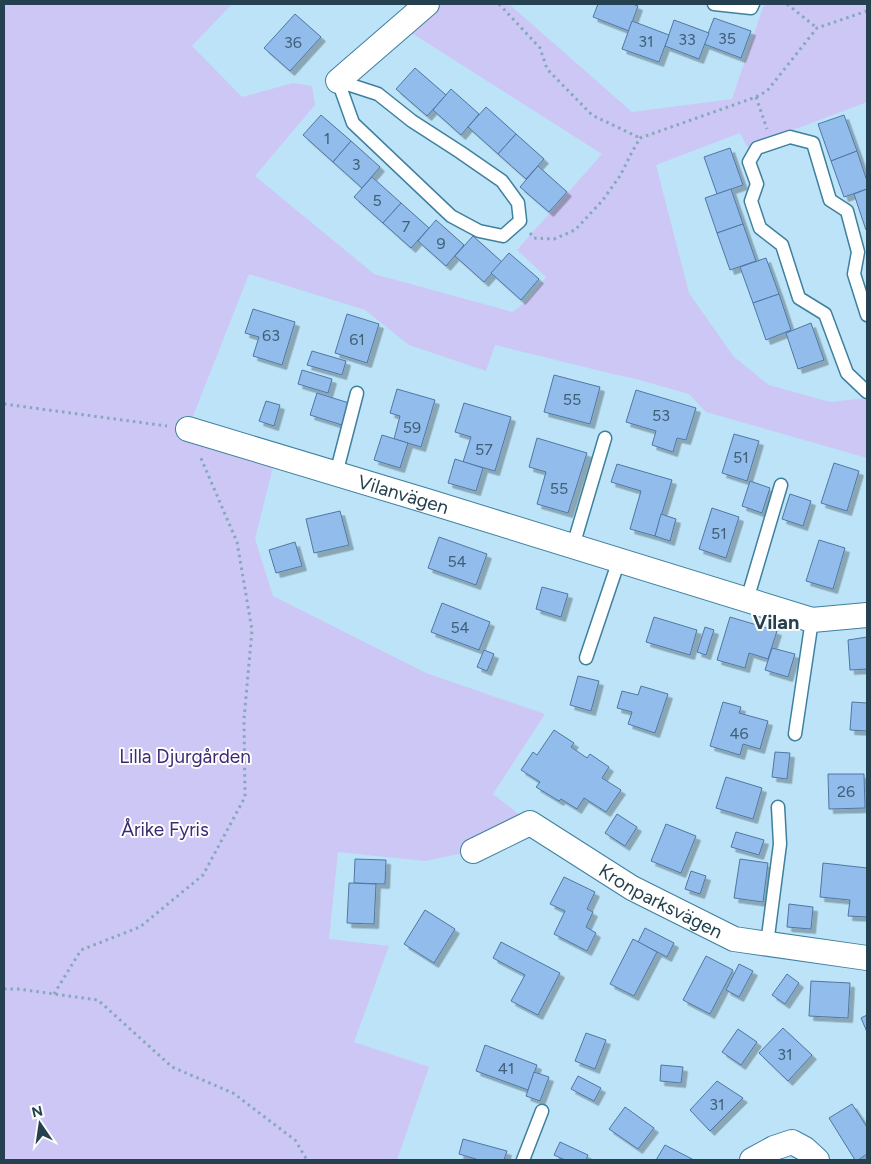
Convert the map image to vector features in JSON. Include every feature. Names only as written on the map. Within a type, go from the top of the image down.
[{"type":"street","points":[[338,81],[427,4]]},
{"type":"street","name":"Vilanvägen","points":[[188,429],[812,620],[867,615]]},
{"type":"street","name":"Kronparksvägen","points":[[473,851],[530,823],[632,888],[734,940],[867,958]]},
{"type":"street","points":[[752,1160],[774,1148],[792,1142],[805,1149],[817,1160]]},
{"type":"lane","points":[[714,4],[751,8],[753,4]]},
{"type":"lane","points":[[338,81],[378,94],[412,122],[502,181],[518,203],[520,221],[503,236],[479,231],[451,216],[353,123],[338,81]]},
{"type":"lane","points":[[867,315],[854,274],[858,252],[847,211],[830,200],[813,143],[790,137],[757,148],[749,162],[757,184],[751,201],[760,228],[782,245],[799,298],[825,314],[847,373],[867,392]]},
{"type":"lane","points":[[336,474],[357,393]]},
{"type":"lane","points":[[573,546],[605,438]]},
{"type":"lane","points":[[747,600],[781,485]]},
{"type":"lane","points":[[586,658],[619,560]]},
{"type":"lane","points":[[795,734],[812,620]]},
{"type":"lane","points":[[767,944],[780,844],[778,807]]},
{"type":"lane","points":[[523,1160],[542,1111]]},
{"type":"path","points":[[499,4],[540,48],[547,69],[592,115],[640,138]]},
{"type":"path","points":[[788,4],[817,28]]},
{"type":"path","points":[[520,221],[534,238],[554,239],[575,230],[602,201],[620,176],[640,138],[756,97],[767,91],[817,28],[867,11]]},
{"type":"path","points":[[756,97],[772,144]]},
{"type":"path","points":[[4,404],[188,429],[236,542],[252,630],[244,719],[245,797],[203,875],[140,927],[81,950],[54,994]]},
{"type":"path","points":[[4,989],[18,989],[98,1000],[172,1067],[233,1093],[295,1140],[307,1160]]},
{"type":"green space","name":"Årike Fyris","points":[[4,4],[232,4],[192,46],[242,97],[293,83],[312,86],[315,105],[255,176],[374,274],[513,312],[530,298],[546,277],[517,250],[602,154],[410,32],[441,4],[509,4],[632,112],[732,99],[763,7],[767,4],[867,4],[867,102],[747,147],[740,133],[656,165],[689,293],[734,357],[769,385],[830,402],[867,398],[867,458],[706,412],[689,394],[636,379],[495,345],[486,371],[409,345],[365,310],[249,274],[188,429],[276,455],[255,539],[273,596],[426,673],[545,714],[493,794],[530,823],[473,851],[425,861],[338,852],[329,939],[389,946],[354,1042],[429,1067],[397,1160],[4,1160]]},
{"type":"building","points":[[598,4],[633,4],[638,6],[629,31],[593,17]]},
{"type":"building","points":[[295,14],[321,37],[290,71],[264,48]]},
{"type":"building","points":[[714,18],[751,31],[741,58],[704,44]]},
{"type":"building","points":[[674,20],[709,33],[699,59],[665,46]]},
{"type":"building","points":[[632,21],[669,35],[659,62],[622,49]]},
{"type":"building","points":[[415,68],[446,95],[427,116],[396,89]]},
{"type":"building","points":[[451,89],[479,114],[461,135],[433,110]]},
{"type":"building","points":[[486,107],[516,134],[498,154],[468,127]]},
{"type":"building","points":[[321,115],[351,141],[333,162],[303,135]]},
{"type":"building","points":[[844,115],[857,151],[831,161],[818,124]]},
{"type":"building","points":[[516,134],[544,159],[526,179],[498,154]]},
{"type":"building","points":[[351,141],[380,167],[362,188],[333,162]]},
{"type":"building","points":[[730,148],[743,185],[717,194],[704,157]]},
{"type":"building","points":[[857,151],[867,181],[867,189],[844,197],[831,161]]},
{"type":"building","points":[[538,166],[567,192],[549,212],[520,187]]},
{"type":"building","points":[[372,177],[401,203],[383,223],[354,197]]},
{"type":"building","points":[[731,189],[743,224],[717,233],[705,198]]},
{"type":"building","points":[[867,189],[867,229],[866,230],[854,194]]},
{"type":"building","points":[[401,203],[429,228],[411,248],[383,223]]},
{"type":"building","points":[[436,220],[464,245],[446,266],[418,241]]},
{"type":"building","points":[[743,224],[756,261],[730,270],[717,233]]},
{"type":"building","points":[[473,236],[502,262],[484,282],[455,256]]},
{"type":"building","points":[[509,253],[539,279],[521,300],[491,273]]},
{"type":"building","points":[[766,258],[779,294],[753,303],[740,267]]},
{"type":"building","points":[[779,294],[791,330],[766,340],[753,303]]},
{"type":"building","points":[[253,309],[295,322],[282,365],[253,356],[259,337],[245,333]]},
{"type":"building","points":[[347,314],[379,324],[367,363],[335,353]]},
{"type":"building","points":[[811,323],[824,360],[798,369],[786,333]]},
{"type":"building","points":[[312,351],[346,361],[342,375],[307,365]]},
{"type":"building","points":[[302,370],[332,379],[328,393],[298,384]]},
{"type":"building","points":[[554,375],[600,387],[590,424],[544,412]]},
{"type":"building","points":[[397,389],[435,400],[421,447],[394,439],[400,416],[390,413]]},
{"type":"building","points":[[636,390],[696,408],[686,440],[677,438],[673,452],[652,445],[656,431],[626,422]]},
{"type":"building","points":[[317,393],[349,403],[342,425],[310,415]]},
{"type":"building","points":[[266,401],[280,405],[274,426],[259,421]]},
{"type":"building","points":[[464,403],[511,417],[495,471],[463,462],[471,437],[455,432]]},
{"type":"building","points":[[734,434],[759,441],[747,481],[722,473]]},
{"type":"building","points":[[382,435],[408,443],[400,468],[374,460]]},
{"type":"building","points":[[537,438],[587,453],[568,513],[537,504],[546,472],[529,467]]},
{"type":"building","points":[[455,459],[483,468],[476,491],[448,483]]},
{"type":"building","points":[[834,463],[859,471],[847,511],[821,503]]},
{"type":"building","points":[[617,464],[672,480],[655,536],[630,529],[641,491],[611,482]]},
{"type":"building","points":[[750,481],[770,488],[762,513],[742,506]]},
{"type":"building","points":[[790,494],[811,501],[803,526],[782,519]]},
{"type":"building","points":[[712,508],[739,517],[726,558],[699,549]]},
{"type":"building","points":[[340,511],[349,545],[314,553],[306,519]]},
{"type":"building","points":[[661,514],[676,519],[670,541],[655,536]]},
{"type":"building","points":[[439,537],[487,554],[476,585],[428,568]]},
{"type":"building","points":[[819,540],[845,548],[833,589],[806,581]]},
{"type":"building","points":[[295,542],[302,566],[276,573],[269,550]]},
{"type":"building","points":[[542,587],[568,594],[561,617],[536,609]]},
{"type":"building","points":[[442,603],[490,622],[479,650],[431,632]]},
{"type":"building","points":[[654,617],[697,630],[690,655],[646,642]]},
{"type":"building","points":[[730,617],[777,631],[768,659],[749,653],[745,668],[717,660]]},
{"type":"building","points":[[705,627],[714,630],[706,655],[697,652]]},
{"type":"building","points":[[867,637],[867,669],[850,670],[848,640]]},
{"type":"building","points":[[772,648],[795,654],[788,677],[765,670]]},
{"type":"building","points":[[484,650],[494,654],[487,671],[477,667]]},
{"type":"building","points":[[578,676],[599,681],[591,711],[570,705]]},
{"type":"building","points":[[641,686],[668,694],[655,733],[628,724],[632,712],[617,708],[622,691],[638,695]]},
{"type":"building","points":[[723,702],[741,707],[739,713],[768,721],[760,749],[743,744],[740,755],[710,746]]},
{"type":"building","points":[[852,702],[867,703],[867,731],[850,730]]},
{"type":"building","points":[[554,730],[574,743],[571,747],[587,758],[590,754],[609,767],[602,778],[621,790],[606,812],[584,798],[577,809],[561,799],[559,801],[536,787],[540,782],[521,770],[533,752],[537,755]]},
{"type":"building","points":[[775,752],[790,753],[787,779],[772,777]]},
{"type":"building","points":[[828,774],[864,774],[865,808],[829,809]]},
{"type":"building","points":[[726,777],[762,788],[753,819],[716,808]]},
{"type":"building","points":[[617,814],[637,827],[625,846],[605,833]]},
{"type":"building","points":[[666,824],[696,836],[681,873],[651,861]]},
{"type":"building","points":[[736,832],[764,840],[759,855],[731,847]]},
{"type":"building","points":[[355,859],[386,860],[385,884],[354,883]]},
{"type":"building","points":[[740,859],[768,863],[763,902],[734,898]]},
{"type":"building","points":[[823,863],[867,868],[867,917],[848,916],[850,900],[820,897]]},
{"type":"building","points":[[691,871],[706,876],[700,894],[685,889]]},
{"type":"building","points":[[564,877],[595,892],[587,909],[593,912],[586,927],[596,933],[587,951],[554,934],[565,911],[550,904]]},
{"type":"building","points":[[349,883],[376,884],[374,924],[347,923]]},
{"type":"building","points":[[789,904],[813,907],[811,929],[787,927]]},
{"type":"building","points":[[425,910],[455,929],[434,963],[404,944]]},
{"type":"building","points":[[645,928],[674,943],[667,957],[638,942]]},
{"type":"building","points":[[633,939],[657,952],[634,996],[610,984]]},
{"type":"building","points":[[501,942],[560,973],[538,1015],[511,1001],[525,975],[493,958]]},
{"type":"building","points":[[706,956],[733,970],[710,1014],[683,1000]]},
{"type":"building","points":[[739,964],[753,971],[739,997],[726,990]]},
{"type":"building","points":[[787,974],[799,983],[785,1004],[772,995]]},
{"type":"building","points":[[811,981],[850,983],[848,1018],[809,1016]]},
{"type":"building","points":[[867,1015],[867,1032],[861,1018]]},
{"type":"building","points":[[783,1028],[812,1055],[788,1081],[759,1053]]},
{"type":"building","points":[[738,1029],[757,1042],[741,1065],[722,1052]]},
{"type":"building","points":[[586,1033],[606,1040],[595,1069],[575,1061]]},
{"type":"building","points":[[485,1045],[537,1065],[528,1090],[476,1071]]},
{"type":"building","points":[[661,1065],[683,1067],[681,1083],[660,1081]]},
{"type":"building","points":[[534,1072],[549,1077],[540,1101],[526,1096]]},
{"type":"building","points":[[578,1076],[601,1088],[594,1101],[571,1089]]},
{"type":"building","points":[[717,1081],[743,1098],[710,1131],[690,1110]]},
{"type":"building","points":[[852,1104],[867,1127],[867,1154],[858,1160],[855,1160],[829,1118]]},
{"type":"building","points":[[625,1107],[654,1128],[638,1149],[609,1129]]},
{"type":"building","points":[[463,1139],[507,1151],[504,1160],[479,1160],[459,1154]]},
{"type":"building","points":[[560,1142],[588,1155],[586,1160],[565,1160],[554,1155]]},
{"type":"building","points":[[665,1145],[694,1160],[656,1160]]},
{"type":"district","name":"Vilan","points":[[776,622]]},
{"type":"park label","name":"Lilla Djurgården","points":[[185,756]]}]
